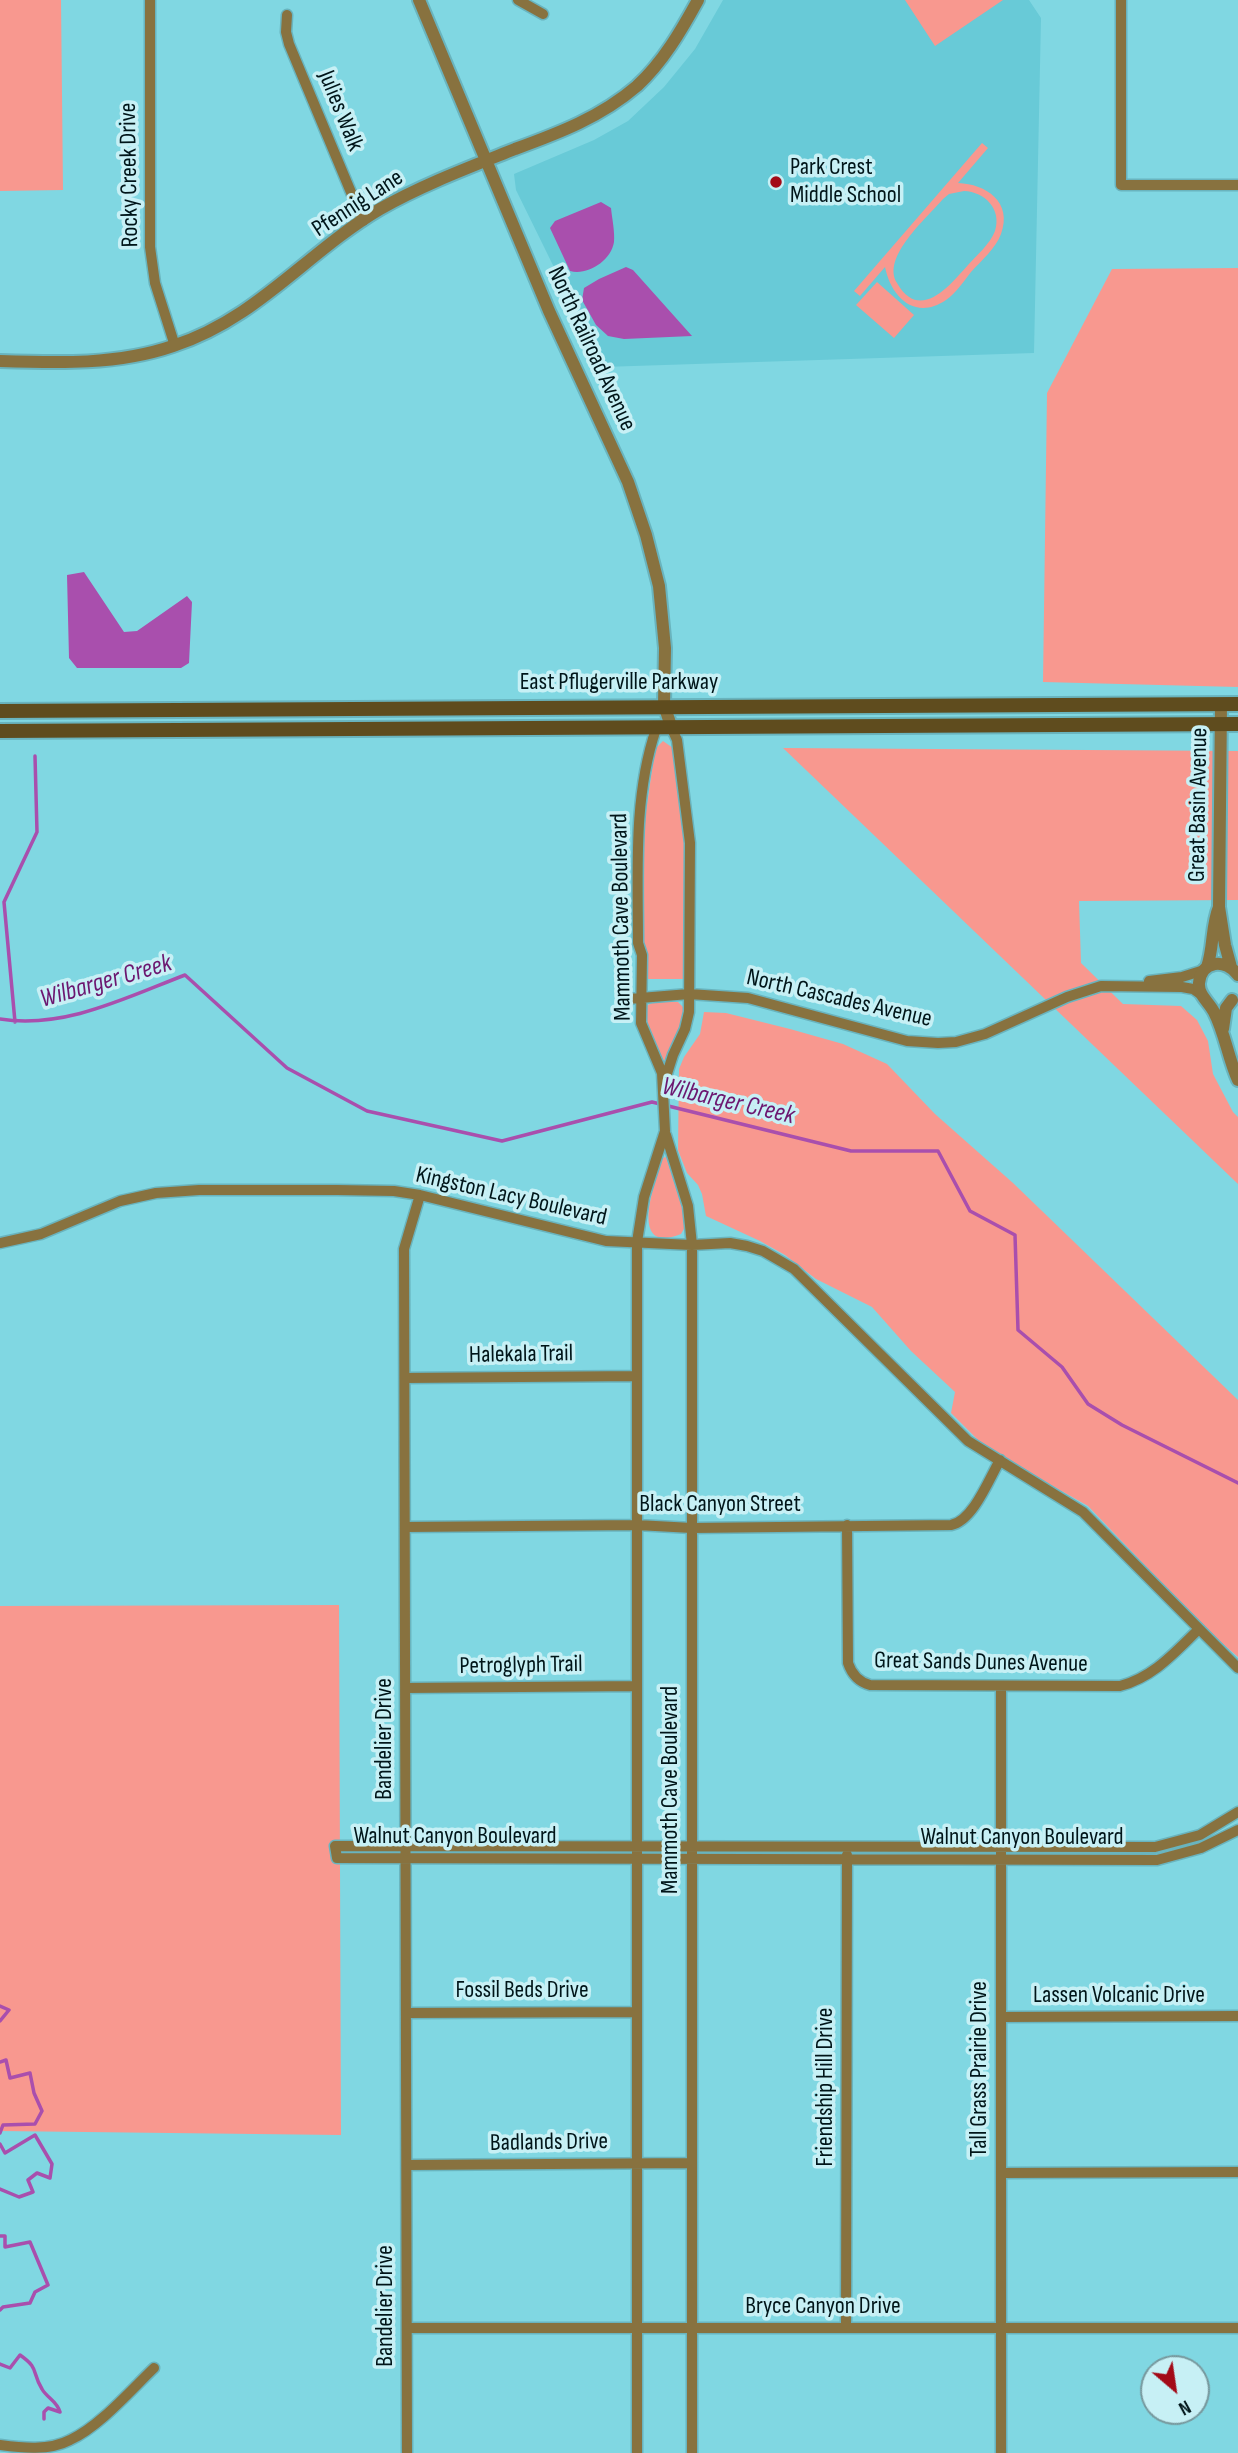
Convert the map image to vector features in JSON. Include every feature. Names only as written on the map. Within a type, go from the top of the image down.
[{"type":"main road","name":"East Pflugerville Parkway","points":[[0,711],[664,705],[1238,704]]},
{"type":"main road","name":"East Pflugerville Parkway","points":[[0,730],[672,729],[1238,724]]},
{"type":"street","name":"Rocky Creek Drive","points":[[150,0],[150,247],[155,283],[175,346]]},
{"type":"street","name":"North Railroad Avenue","points":[[419,0],[549,311],[628,482],[646,535],[659,586],[663,629],[664,705],[672,729]]},
{"type":"street","points":[[518,0],[543,14]]},
{"type":"street","name":"Pfennig Lane","points":[[0,361],[42,363],[110,360],[149,354],[175,346],[243,313],[363,221],[418,190],[564,130],[614,104],[638,85],[662,59],[698,0]]},
{"type":"street","points":[[1121,0],[1121,185],[1238,185]]},
{"type":"street","name":"Julies Walk","points":[[287,15],[286,32],[289,44],[363,221]]},
{"type":"street","name":"Great Basin Avenue","points":[[1221,704],[1219,907],[1225,945],[1235,970]]},
{"type":"street","name":"Mammoth Cave Boulevard","points":[[664,705],[643,787],[638,831],[638,943],[642,955],[641,1023],[659,1062],[664,1084],[665,1131],[688,1206],[692,1245],[692,2453]]},
{"type":"street","points":[[249,708],[250,730]]},
{"type":"street","name":"Mammoth Cave Boulevard","points":[[664,1084],[688,1022],[689,994],[690,843],[684,782],[677,740],[672,729]]},
{"type":"street","name":"Great Basin Avenue","points":[[1204,998],[1199,982],[1213,949],[1214,920],[1219,907]]},
{"type":"street","points":[[1114,986],[1182,977],[1221,962],[1235,970]]},
{"type":"street","name":"North Cascades Avenue","points":[[628,999],[689,994],[748,998],[907,1041],[938,1043],[956,1042],[985,1034],[1066,997],[1101,986],[1114,986]]},
{"type":"street","points":[[1114,986],[1182,987],[1193,989],[1213,1004],[1220,1005],[1236,996]]},
{"type":"street","points":[[1223,1040],[1224,1016],[1236,996]]},
{"type":"street","points":[[1204,998],[1216,1014],[1238,1080]]},
{"type":"street","name":"Mammoth Cave Boulevard","points":[[636,2453],[637,1242],[644,1197],[665,1131]]},
{"type":"street","name":"Kingston Lacy Boulevard","points":[[0,1243],[41,1234],[120,1201],[156,1193],[198,1190],[337,1190],[394,1191],[420,1195],[593,1239],[692,1245],[730,1243],[763,1251],[794,1269],[968,1441],[1083,1512],[1238,1668]]},
{"type":"street","name":"Bandelier Drive","points":[[407,2453],[404,1250],[420,1195]]},
{"type":"street","name":"Halekala Trail","points":[[405,1378],[637,1376]]},
{"type":"street","name":"Black Canyon Street","points":[[406,1527],[637,1525],[692,1528],[957,1524],[971,1511],[1000,1460]]},
{"type":"street","name":"Great Sands Dunes Avenue","points":[[848,1525],[847,1655],[850,1669],[862,1683],[1120,1686],[1135,1682],[1157,1669],[1199,1629]]},
{"type":"street","name":"Petroglyph Trail","points":[[406,1688],[637,1686]]},
{"type":"street","name":"Tall Grass Prairie Drive","points":[[1001,1686],[1001,2453]]},
{"type":"street","name":"Walnut Canyon Boulevard","points":[[1238,1812],[1209,1831],[1155,1847],[1001,1846],[847,1853],[692,1860],[337,1858],[335,1846],[637,1845],[692,1846],[847,1853],[1001,1859],[1157,1860],[1201,1849],[1238,1830]]},
{"type":"street","name":"Friendship Hill Drive","points":[[846,2328],[847,1853]]},
{"type":"street","name":"Fossil Beds Drive","points":[[406,2013],[637,2012]]},
{"type":"street","name":"Lassen Volcanic Drive","points":[[1001,2017],[1238,2016]]},
{"type":"street","name":"Badlands Drive","points":[[407,2165],[692,2163]]},
{"type":"street","points":[[1001,2173],[1238,2172]]},
{"type":"street","name":"Bryce Canyon Drive","points":[[407,2328],[1238,2328]]},
{"type":"street","points":[[0,2445],[28,2449],[70,2441],[102,2418],[154,2368]]},
{"type":"shaded area","points":[[0,0],[61,0],[63,190],[0,191]]},
{"type":"shaded area","name":"Park Crest Middle School","points":[[723,0],[1029,0],[1041,18],[1034,353],[603,367],[516,190],[514,174],[594,140],[628,121],[664,87],[695,49]]},
{"type":"shaded area","points":[[905,0],[1003,0],[935,46]]},
{"type":"shaded area","points":[[982,143],[988,148],[958,183],[978,187],[995,197],[1000,204],[1004,223],[996,244],[956,290],[935,306],[915,307],[906,303],[893,288],[885,267],[860,296],[854,291]],"holes":[[[972,192],[985,198],[994,209],[997,223],[990,240],[944,290],[925,300],[915,300],[906,295],[897,283],[894,273],[900,250],[917,227],[949,194]]]},
{"type":"shaded area","points":[[601,202],[611,208],[614,238],[612,249],[597,266],[584,271],[570,271],[550,228],[555,221]]},
{"type":"shaded area","points":[[626,267],[633,270],[692,336],[624,339],[608,336],[596,325],[582,300],[584,288]]},
{"type":"shaded area","points":[[1238,268],[1238,687],[1043,682],[1047,393],[1112,269]]},
{"type":"shaded area","points":[[877,282],[914,315],[894,338],[856,305]]},
{"type":"shaded area","points":[[84,572],[124,632],[137,631],[187,596],[192,602],[189,663],[181,668],[77,668],[69,658],[67,575]]},
{"type":"shaded area","points":[[663,741],[673,748],[685,839],[685,979],[648,979],[648,956],[644,944],[643,840],[655,749]]},
{"type":"shaded area","points":[[783,748],[1238,751],[1238,900],[1079,901],[1081,963],[1123,1004],[1181,1006],[1197,1020],[1208,1041],[1213,1074],[1238,1117],[1238,1184]]},
{"type":"shaded area","points":[[654,1002],[678,1002],[683,1007],[683,1021],[664,1061],[648,1031],[646,1006]]},
{"type":"shaded area","points":[[704,1012],[726,1013],[843,1044],[887,1064],[935,1114],[1013,1183],[1238,1400],[1238,1657],[1207,1630],[1088,1506],[986,1448],[951,1413],[955,1392],[911,1351],[872,1307],[816,1279],[785,1255],[760,1241],[706,1216],[702,1194],[687,1173],[678,1150],[679,1069],[700,1034]]},
{"type":"shaded area","points":[[666,1157],[686,1225],[681,1234],[664,1238],[654,1235],[649,1226],[649,1213],[655,1183],[663,1158]]},
{"type":"shaded area","points":[[339,1605],[341,2135],[0,2131],[0,1606]]},
{"type":"waterway","points":[[15,1022],[4,902],[37,832],[35,756]]},
{"type":"waterway","name":"Wilbarger Creek","points":[[0,1019],[48,1020],[71,1016],[117,1002],[185,975],[287,1068],[367,1111],[502,1141],[652,1102],[851,1151],[938,1151],[970,1211],[1015,1235],[1018,1330],[1062,1367],[1088,1404],[1122,1425],[1238,1483]]},
{"type":"waterway","points":[[0,2006],[9,2010],[0,2021]]},
{"type":"waterway","points":[[0,2062],[6,2060],[10,2078],[30,2073],[34,2093],[42,2111],[35,2124],[3,2125],[0,2133]]},
{"type":"waterway","points":[[0,2144],[5,2153],[35,2135],[52,2164],[50,2178],[37,2173],[28,2180],[33,2192],[19,2197],[0,2189]]},
{"type":"waterway","points":[[0,2236],[5,2236],[5,2247],[30,2242],[48,2285],[35,2292],[30,2303],[3,2307],[0,2310]]},
{"type":"waterway","points":[[0,2364],[10,2368],[20,2355],[33,2367],[42,2389],[60,2412],[48,2408],[44,2412],[44,2419]]},
{"type":"place","name":"Park Crest Middle School","points":[[776,182]]}]
